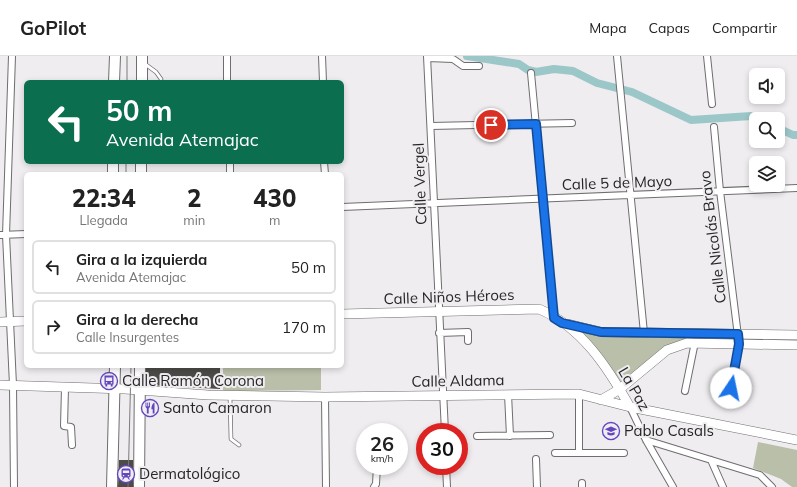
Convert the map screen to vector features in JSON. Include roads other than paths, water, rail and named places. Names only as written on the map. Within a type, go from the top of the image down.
[{"type":"main road","points":[[114,80],[115,56]]},
{"type":"main road","points":[[142,59],[142,80]]},
{"type":"main road","points":[[112,487],[116,368]]},
{"type":"main road","points":[[139,487],[140,368]]},
{"type":"street","points":[[12,56],[3,235],[13,385],[14,487]]},
{"type":"street","points":[[227,56],[228,80]]},
{"type":"street","points":[[322,56],[323,80]]},
{"type":"street","points":[[617,56],[644,333]]},
{"type":"street","points":[[707,56],[712,104]]},
{"type":"street","points":[[428,57],[453,59],[463,66],[479,66]]},
{"type":"street","name":"Calle Vergel","points":[[428,57],[438,312],[445,423]]},
{"type":"street","points":[[531,73],[554,318]]},
{"type":"street","points":[[431,126],[572,123]]},
{"type":"street","name":"Calle Nicolás Bravo","points":[[714,127],[720,191],[739,344],[728,401]]},
{"type":"street","name":"Calle 5 de Mayo","points":[[344,207],[797,188]]},
{"type":"street","points":[[3,235],[24,234]]},
{"type":"street","name":"Calle Niños Héroes","points":[[344,314],[539,309],[554,318]]},
{"type":"street","name":"La Paz","points":[[554,318],[587,342],[620,389],[646,440],[673,487]]},
{"type":"street","points":[[0,322],[24,321]]},
{"type":"street","points":[[562,323],[601,332],[797,335]]},
{"type":"street","points":[[440,333],[468,332],[468,340]]},
{"type":"street","points":[[685,391],[695,342]]},
{"type":"street","points":[[601,400],[620,389],[668,350],[680,345],[695,342],[797,345]]},
{"type":"street","points":[[0,384],[64,388],[115,389]]},
{"type":"street","points":[[64,388],[64,426],[71,427],[72,445]]},
{"type":"street","name":"Calle Aldama","points":[[115,389],[230,396],[325,397],[579,394],[630,408],[797,440]]},
{"type":"street","points":[[508,394],[510,436]]},
{"type":"street","points":[[579,394],[579,453]]},
{"type":"street","points":[[325,397],[326,487]]},
{"type":"street","points":[[477,436],[550,435]]},
{"type":"street","points":[[646,440],[760,475],[772,487]]},
{"type":"street","points":[[555,454],[624,453]]},
{"type":"street","points":[[536,459],[536,487]]},
{"type":"street","points":[[711,460],[723,487]]},
{"type":"street","points":[[374,487],[376,484],[376,475]]},
{"type":"street","points":[[446,475],[447,487]]},
{"type":"lane","points":[[142,59],[161,79]]},
{"type":"lane","points":[[230,396],[231,439],[239,445]]},
{"type":"waterway","points":[[467,56],[519,64],[528,70],[536,72],[554,69],[573,71],[597,83],[632,92],[691,120],[749,116]]},
{"type":"waterway","points":[[785,131],[797,135]]},
{"type":"tram line","points":[[127,56],[127,80]]},
{"type":"tram line","points":[[126,164],[126,172]]},
{"type":"tram line","points":[[128,487],[131,368]]},
{"type":"place","name":"Calle Ramón Corona","points":[[109,381]]},
{"type":"place","name":"Santo Camaron","points":[[150,408]]},
{"type":"place","name":"Pablo Casals","points":[[611,431]]},
{"type":"place","name":"Dermatológico","points":[[126,474]]}]
